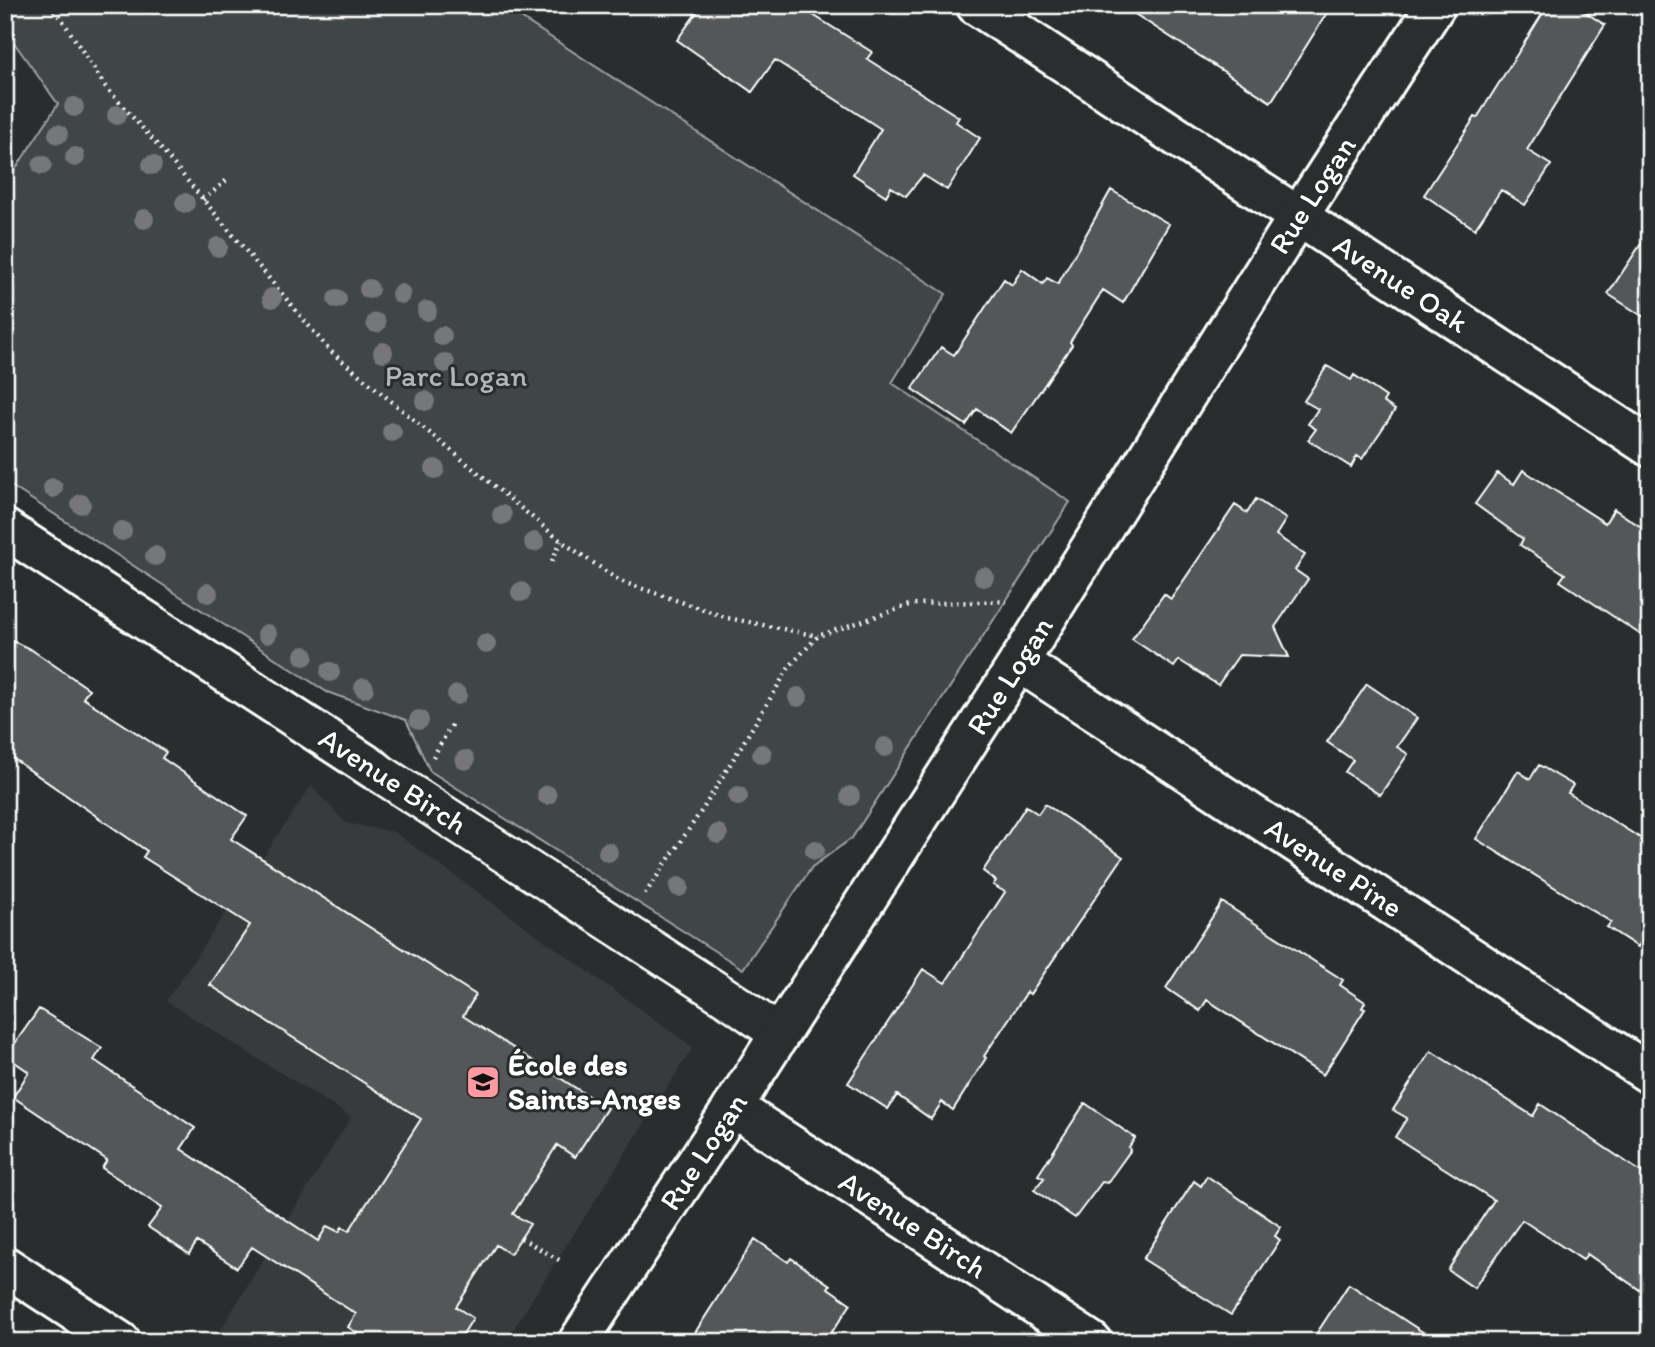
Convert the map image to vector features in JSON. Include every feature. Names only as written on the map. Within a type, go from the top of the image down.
[{"type":"street","name":"Avenue Oak","points":[[976,5],[1650,447]]},
{"type":"street","name":"Rue Logan","points":[[578,1342],[733,1107],[1019,662],[1298,217],[1436,5]]},
{"type":"street","name":"Avenue Birch","points":[[5,528],[779,1034]]},
{"type":"street","name":"Avenue Pine","points":[[1019,662],[1650,1074]]},
{"type":"street","name":"Avenue Birch","points":[[733,1107],[1092,1342]]},
{"type":"street","points":[[5,1266],[121,1342]]},
{"type":"path","points":[[49,5],[63,21],[105,86],[329,350],[561,541],[620,581],[728,618],[818,636]]},
{"type":"path","points":[[204,200],[227,180]]},
{"type":"path","points":[[552,561],[561,541]]},
{"type":"path","points":[[620,929],[704,807],[790,666],[818,636],[913,604],[1012,601]]},
{"type":"path","points":[[428,766],[452,724]]},
{"type":"path","points":[[521,1238],[561,1261]]},
{"type":"shaded area","name":"École des Saints-Anges","points":[[311,786],[346,823],[394,832],[693,1047],[505,1342],[213,1342],[351,1117],[166,1001]]},
{"type":"green space","name":"Parc Logan","points":[[5,5],[104,5],[118,14],[124,5],[501,5],[946,294],[892,383],[1070,502],[852,838],[812,867],[743,969],[430,771],[406,720],[327,692],[5,482],[5,185],[58,104],[5,30]]},
{"type":"building","points":[[702,5],[797,5],[872,52],[867,59],[959,117],[956,122],[980,138],[947,190],[923,175],[906,196],[891,187],[886,196],[853,174],[881,129],[775,60],[752,92],[677,40]]},
{"type":"building","points":[[1121,5],[1332,5],[1271,102]]},
{"type":"building","points":[[1548,5],[1574,5],[1605,25],[1527,150],[1551,165],[1525,205],[1501,190],[1475,229],[1424,195],[1475,117],[1477,118]]},
{"type":"building","points":[[1111,190],[1169,224],[1123,303],[1103,290],[1070,342],[1072,345],[1011,433],[977,409],[966,425],[912,389],[941,347],[954,355],[1004,279],[1012,285],[1022,269],[1043,284],[1047,278],[1058,284]]},
{"type":"building","points":[[1650,230],[1650,321],[1608,294]]},
{"type":"building","points":[[1327,366],[1351,380],[1354,375],[1386,397],[1383,402],[1395,410],[1362,459],[1357,456],[1351,467],[1308,440],[1316,429],[1308,424],[1318,409],[1304,401]]},
{"type":"building","points":[[1523,470],[1605,523],[1614,509],[1650,533],[1650,641],[1560,581],[1565,574],[1520,545],[1523,539],[1475,504],[1497,473],[1514,484]]},
{"type":"building","points":[[1256,499],[1286,519],[1276,535],[1305,555],[1295,570],[1308,579],[1275,627],[1289,657],[1239,655],[1218,685],[1179,660],[1174,667],[1132,639],[1164,594],[1171,599],[1235,505],[1247,513]]},
{"type":"building","points":[[5,637],[32,650],[89,689],[83,698],[166,752],[162,758],[247,816],[231,839],[476,995],[463,1016],[607,1108],[575,1157],[557,1145],[513,1214],[530,1224],[510,1254],[496,1245],[456,1307],[473,1318],[458,1342],[371,1342],[348,1327],[356,1314],[252,1247],[237,1268],[197,1242],[189,1254],[148,1227],[162,1208],[102,1168],[107,1160],[13,1097],[29,1072],[6,1056],[39,1009],[102,1048],[94,1060],[195,1128],[181,1149],[318,1241],[327,1226],[339,1232],[342,1227],[349,1231],[421,1119],[210,985],[250,925],[143,857],[147,851],[5,753]]},
{"type":"building","points":[[1367,684],[1417,718],[1397,747],[1408,754],[1380,795],[1345,772],[1353,760],[1327,742]]},
{"type":"building","points":[[1539,765],[1573,785],[1568,793],[1650,844],[1650,945],[1642,940],[1638,947],[1607,927],[1611,922],[1476,839],[1518,771],[1530,779]]},
{"type":"building","points":[[1045,804],[1123,857],[1030,994],[1027,992],[984,1056],[986,1058],[953,1110],[942,1102],[931,1119],[897,1095],[888,1109],[848,1083],[923,969],[945,983],[1005,892],[993,885],[996,881],[983,871],[1026,806],[1038,814]]},
{"type":"building","points":[[1222,902],[1343,980],[1340,985],[1365,1002],[1362,1008],[1365,1009],[1323,1075],[1207,1000],[1200,1011],[1166,988]]},
{"type":"building","points":[[1431,1051],[1533,1116],[1540,1104],[1650,1178],[1650,1297],[1587,1254],[1583,1260],[1522,1220],[1474,1288],[1448,1270],[1494,1200],[1395,1137],[1407,1118],[1393,1110]]},
{"type":"building","points":[[1085,1103],[1135,1138],[1129,1147],[1130,1151],[1107,1183],[1102,1182],[1075,1218],[1034,1190],[1044,1178],[1038,1175]]},
{"type":"building","points":[[1207,1176],[1281,1227],[1275,1236],[1280,1240],[1231,1315],[1143,1259],[1194,1181],[1201,1186]]},
{"type":"building","points":[[755,1239],[788,1262],[791,1258],[830,1285],[828,1288],[851,1304],[825,1342],[689,1342]]},
{"type":"building","points":[[1349,1284],[1438,1342],[1311,1342]]},
{"type":"place","name":"École des Saints-Anges","points":[[483,1082]]}]
